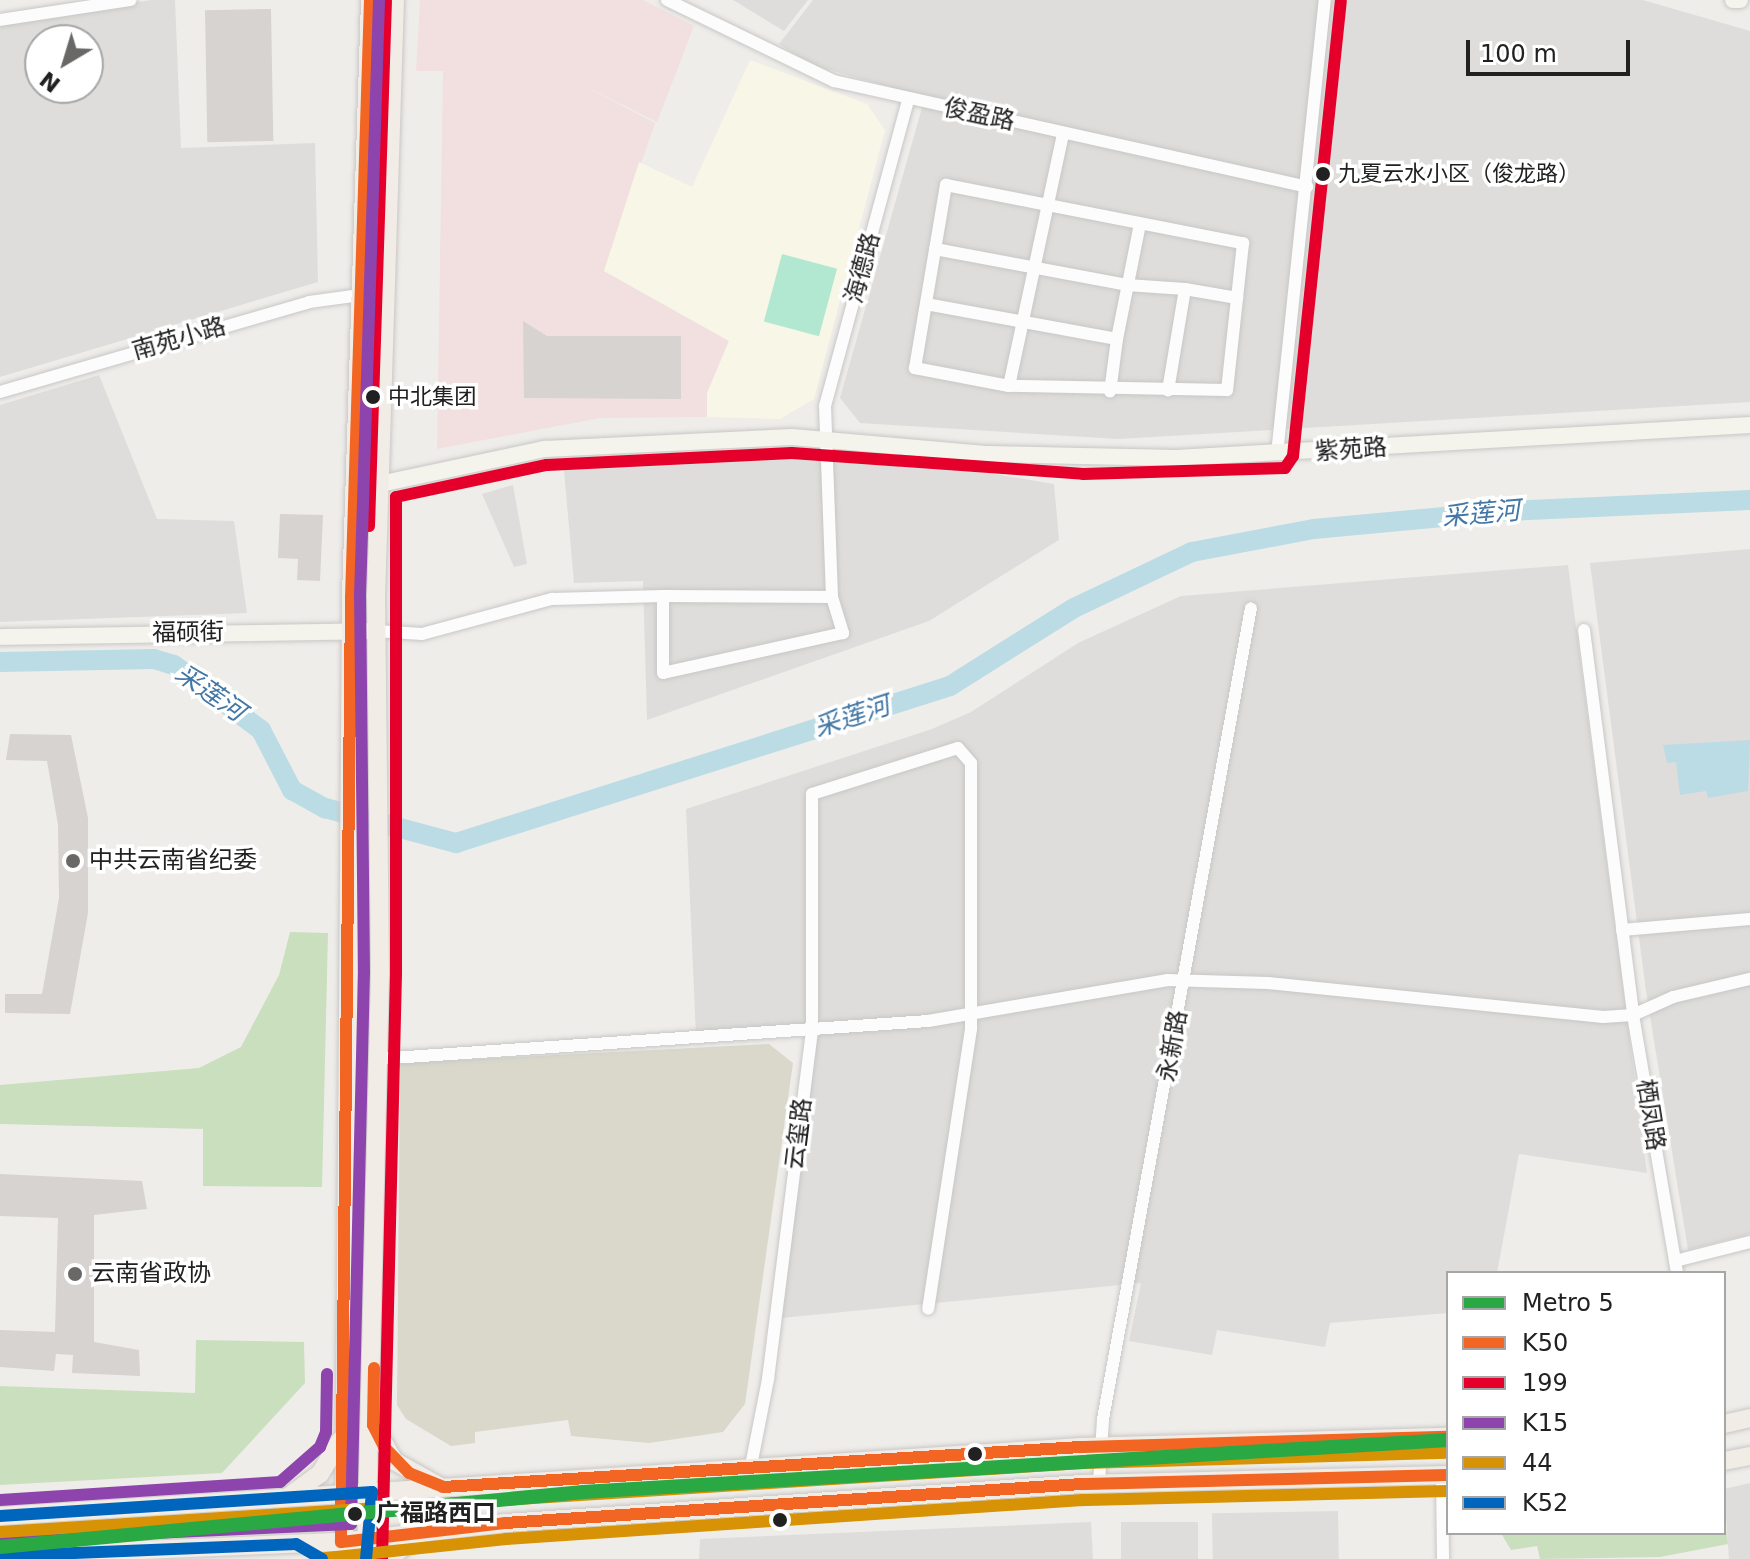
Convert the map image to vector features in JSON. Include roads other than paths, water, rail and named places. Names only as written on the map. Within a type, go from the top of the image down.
[{"type":"main road","points":[[342,1550],[340,1495],[351,630],[370,0]]},
{"type":"main road","points":[[366,1559],[372,1492],[378,1059],[380,804],[376,631],[395,0]]},
{"type":"main road","points":[[1726,1424],[1750,1418]]},
{"type":"main road","points":[[373,1425],[394,1461],[443,1487]]},
{"type":"main road","points":[[286,1498],[320,1474],[342,1435]]},
{"type":"main road","points":[[0,1516],[443,1487],[750,1471],[1099,1446],[1446,1437]]},
{"type":"main road","points":[[1726,1461],[1750,1456]]},
{"type":"main road","points":[[0,1556],[296,1544],[342,1550],[367,1539],[423,1533],[1099,1483],[1445,1475]]},
{"type":"main road","points":[[388,1559],[423,1533]]},
{"type":"main road","points":[[296,1544],[322,1559]]},
{"type":"street","points":[[0,20],[130,0]]},
{"type":"street","name":"俊盈路","points":[[668,0],[810,73],[908,100],[1307,187]]},
{"type":"street","points":[[1277,454],[1325,0]]},
{"type":"street","points":[[1733,0],[1740,0]]},
{"type":"street","name":"海德路","points":[[663,596],[663,673],[843,633],[832,597],[825,406],[908,100]]},
{"type":"street","points":[[1009,386],[1030,267],[1063,134]]},
{"type":"street","points":[[946,185],[1140,224],[1243,243],[1227,390],[1110,392],[1009,386],[915,368],[946,185]]},
{"type":"street","points":[[1110,392],[1117,339],[1140,224]]},
{"type":"street","points":[[935,249],[1127,285],[1185,289],[1237,298]]},
{"type":"street","points":[[1168,391],[1185,289]]},
{"type":"street","name":"南苑小路","points":[[0,392],[309,302],[361,295]]},
{"type":"street","points":[[926,304],[1117,339]]},
{"type":"street","name":"紫苑路","points":[[380,484],[545,449],[828,436],[1084,458],[1277,454],[1750,425]]},
{"type":"street","points":[[376,631],[422,634],[552,599],[832,597]]},
{"type":"street","name":"永新路","points":[[1099,1483],[1099,1446],[1251,608]]},
{"type":"street","name":"栖凤路","points":[[1584,630],[1633,1015],[1676,1267]]},
{"type":"street","name":"福硕街","points":[[0,637],[376,631]]},
{"type":"street","name":"云玺路","points":[[750,1471],[768,1379],[812,1032],[812,794],[964,748],[971,763],[971,1014]]},
{"type":"street","points":[[1622,930],[1750,919]]},
{"type":"street","points":[[378,1059],[812,1032],[971,1014],[1014,1002],[1185,981],[1633,1015],[1673,997],[1750,979]]},
{"type":"street","points":[[928,1309],[971,1014]]},
{"type":"street","points":[[1676,1267],[1750,1242]]},
{"type":"street","points":[[1443,1559],[1445,1475]]},
{"type":"water","points":[[1750,740],[1748,791],[1708,798],[1706,791],[1680,795],[1676,762],[1667,763],[1663,745]]},
{"type":"waterway","name":"采莲河","points":[[0,662],[154,659],[174,665],[261,730],[292,790],[325,808],[456,843],[950,686],[1074,608],[1192,552],[1314,529],[1509,511],[1750,500]]},
{"type":"metro line","name":"5","points":[[0,1547],[583,1492],[1446,1440]]},
{"type":"place","name":"九夏云水小区（俊龙路）","points":[[1323,174]]},
{"type":"place","name":"中北集团","points":[[373,397]]},
{"type":"place","name":"中共云南省纪委","points":[[73,861]]},
{"type":"place","name":"云南省政协","points":[[75,1274]]},
{"type":"place","name":"广福路西口","points":[[355,1514]]}]
